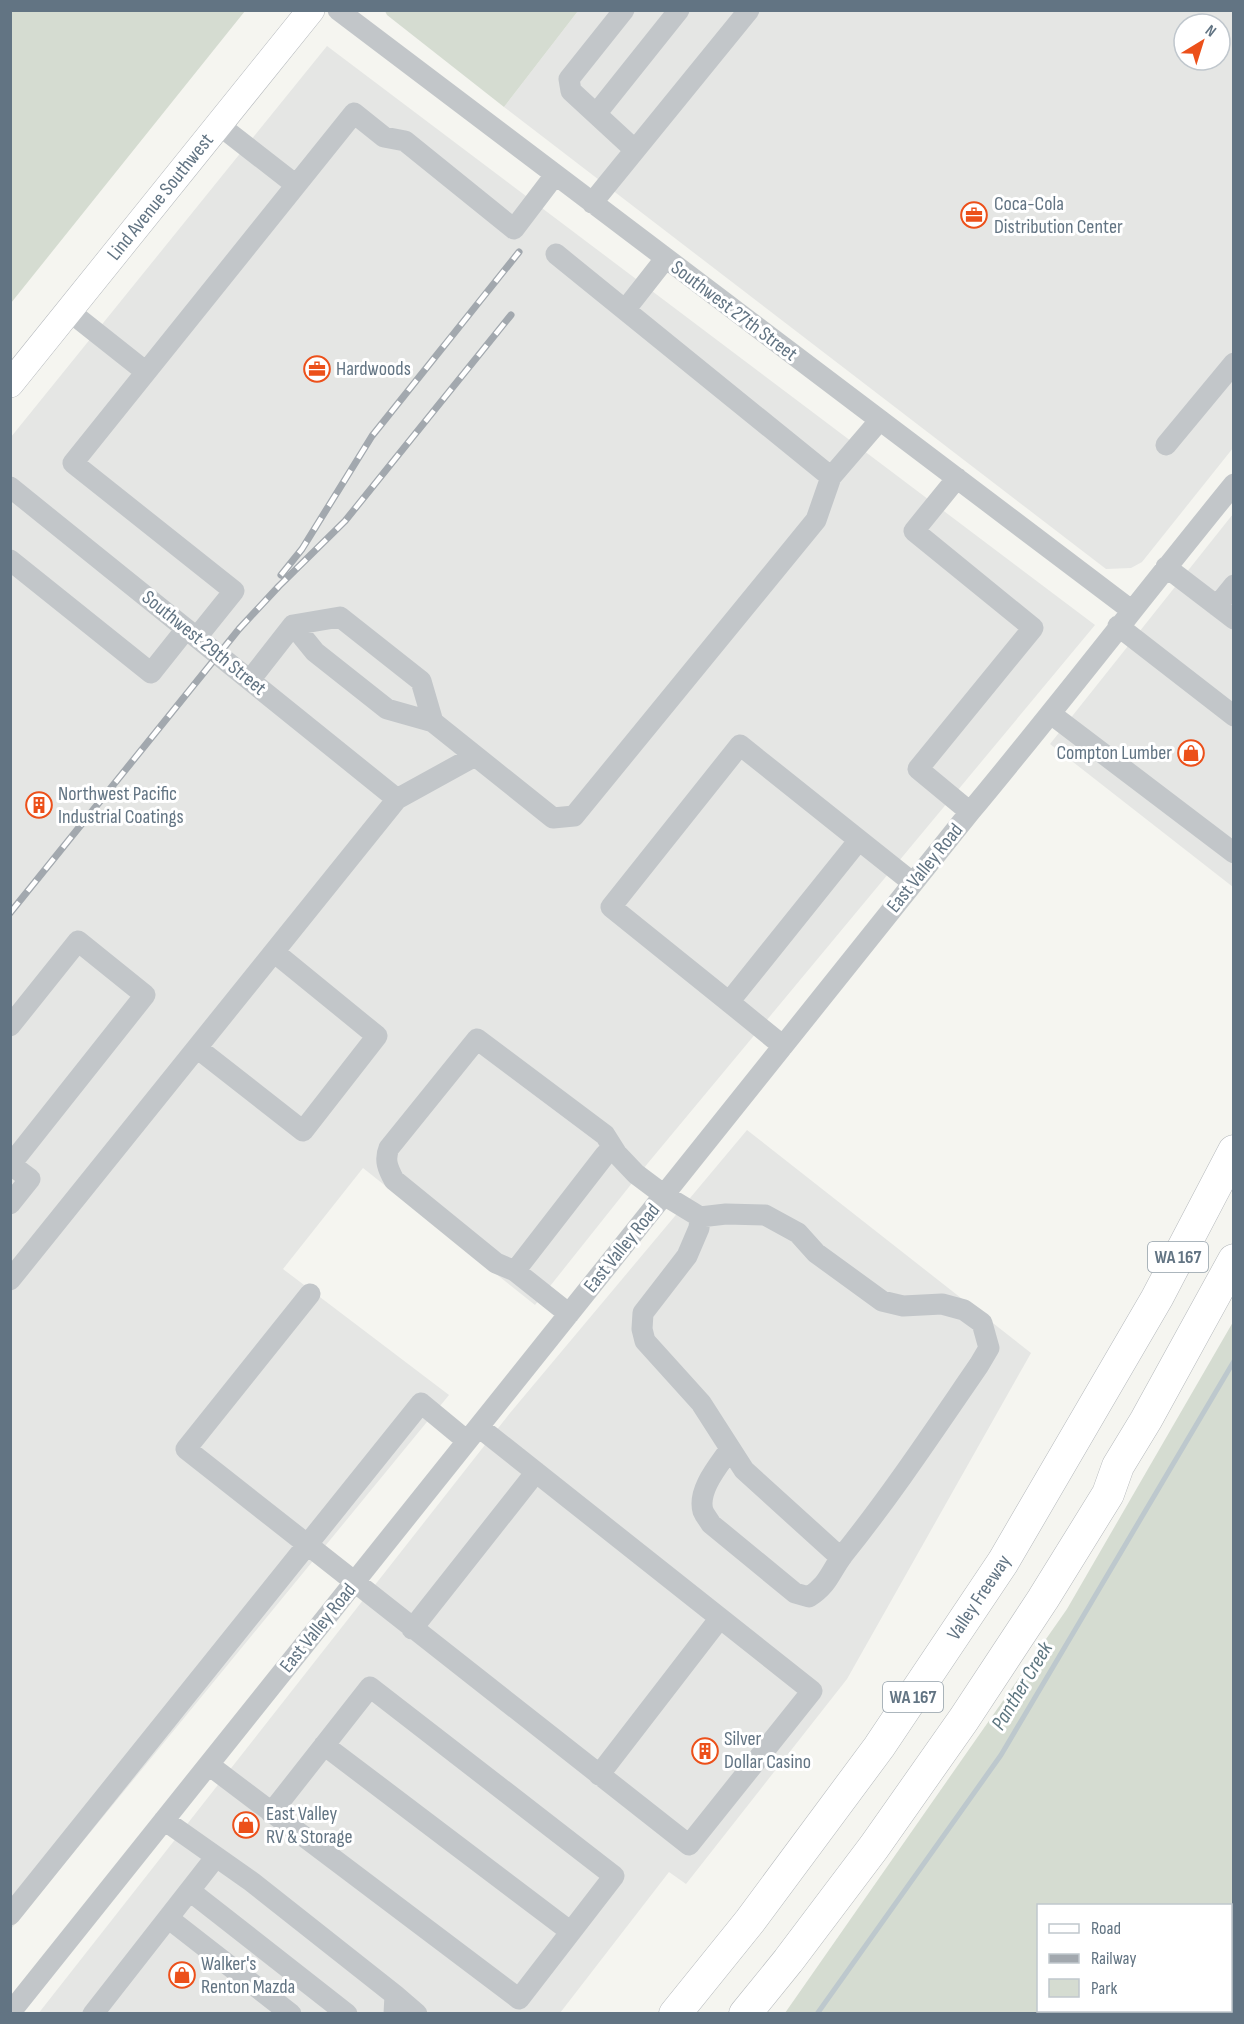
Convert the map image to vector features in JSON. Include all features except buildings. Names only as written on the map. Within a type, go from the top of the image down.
[{"type":"highway","name":"Valley Freeway","points":[[675,2013],[750,1922],[879,1747],[1003,1562],[1146,1316],[1233,1151]]},
{"type":"highway","name":"WA 167","points":[[745,2013],[788,1961],[874,1847],[964,1719],[1108,1494],[1118,1466],[1196,1330],[1233,1260]]},
{"type":"highway","points":[[729,2013],[772,1960],[875,1822],[971,1687],[1091,1494],[1118,1466]]},
{"type":"main road","name":"Lind Avenue Southwest","points":[[10,384],[311,10]]},
{"type":"street","name":"Southwest 27th Street","points":[[338,10],[957,478],[1125,618],[1233,716]]},
{"type":"street","points":[[624,10],[569,79],[571,91],[635,150]]},
{"type":"street","points":[[596,114],[679,10]]},
{"type":"street","points":[[592,203],[749,10]]},
{"type":"street","points":[[10,560],[151,673],[234,591],[73,463],[354,112],[384,137],[405,141],[514,229],[555,175]]},
{"type":"street","points":[[219,125],[296,185]]},
{"type":"street","points":[[556,254],[831,477]]},
{"type":"street","points":[[625,310],[665,259]]},
{"type":"street","points":[[69,311],[146,372]]},
{"type":"street","points":[[1166,445],[1233,363]]},
{"type":"street","points":[[293,625],[315,652],[387,710],[433,722],[553,818],[574,816],[816,520],[831,477],[880,420]]},
{"type":"street","points":[[957,478],[914,531],[1033,628],[918,770],[970,812]]},
{"type":"street","name":"East Valley Road","points":[[10,2013],[1233,484]]},
{"type":"street","name":"Southwest 29th Street","points":[[10,487],[397,799]]},
{"type":"street","points":[[1166,567],[1225,612],[1233,585]]},
{"type":"street","points":[[250,680],[293,625],[340,617],[421,681],[433,722]]},
{"type":"street","points":[[1051,714],[1233,853]]},
{"type":"street","points":[[783,1046],[610,908],[740,745],[913,883]]},
{"type":"street","points":[[10,1280],[397,799],[475,756]]},
{"type":"street","points":[[729,1002],[859,840]]},
{"type":"street","points":[[10,1026],[78,941],[145,995],[11,1164],[30,1179],[10,1204]]},
{"type":"street","points":[[197,1048],[303,1131],[377,1036],[274,952]]},
{"type":"street","points":[[569,1314],[515,1271],[496,1263],[394,1180],[387,1164],[386,1156],[389,1148],[477,1039],[605,1135],[617,1154],[636,1174],[664,1195],[700,1217],[726,1214],[765,1215],[798,1233],[816,1253],[882,1301],[903,1306],[942,1304],[964,1310],[982,1323],[989,1348],[979,1365],[872,1519],[841,1558],[823,1588],[810,1597],[795,1593],[711,1524],[703,1512],[702,1499],[711,1476],[730,1449]]},
{"type":"street","points":[[515,1271],[605,1155],[612,1152],[617,1154]]},
{"type":"street","points":[[700,1217],[699,1228],[687,1256],[643,1313],[642,1329],[645,1341],[701,1404],[744,1470],[841,1558]]},
{"type":"street","points":[[10,1916],[307,1546],[421,1404],[536,1472],[812,1690],[689,1845],[412,1629],[307,1546],[186,1449],[310,1294]]},
{"type":"street","points":[[412,1629],[536,1472]]},
{"type":"street","points":[[599,1775],[720,1618]]},
{"type":"street","points":[[208,1765],[271,1813],[519,1999],[614,1876],[370,1687],[271,1813]]},
{"type":"street","points":[[324,1745],[571,1932]]},
{"type":"street","points":[[164,1820],[252,1882],[395,2004],[417,2013]]},
{"type":"street","points":[[93,2013],[215,1858]]},
{"type":"street","points":[[190,1891],[347,2013]]},
{"type":"street","points":[[168,1918],[291,2013]]},
{"type":"shaded area","name":"Coca-Cola Distribution Center","points":[[578,11],[1233,11],[1233,448],[1142,562],[1131,568],[1106,569],[504,107]]},
{"type":"shaded area","points":[[327,46],[1095,625],[648,1163],[535,1305],[363,1168],[283,1269],[449,1395],[11,1929],[11,437]]},
{"type":"shaded area","points":[[1233,514],[1233,887],[1050,744]]},
{"type":"shaded area","points":[[747,1130],[1031,1353],[847,1679],[686,1884],[669,1872],[560,2013],[38,2014],[510,1413]]},
{"type":"green space","points":[[10,11],[245,11],[11,303]]},
{"type":"green space","points":[[385,11],[578,11],[504,107],[387,15]]},
{"type":"green space","points":[[1233,1322],[1234,1990],[1232,1995],[1232,1904],[1037,1904],[1037,2012],[1224,2013],[785,2013],[1067,1609]]},
{"type":"waterway","name":"Panther Creek","points":[[817,2014],[1001,1755],[1234,1361]]},
{"type":"railway","points":[[281,575],[302,549],[372,436],[519,252]]},
{"type":"railway","points":[[10,913],[239,629],[345,521],[511,315]]},
{"type":"place","name":"Coca-Cola Distribution Center","points":[[974,215]]},
{"type":"place","name":"Hardwoods","points":[[317,369]]},
{"type":"place","name":"Compton Lumber","points":[[1191,753]]},
{"type":"place","name":"Northwest Pacific Industrial Coatings","points":[[39,805]]},
{"type":"place","name":"Silver Dollar Casino","points":[[705,1751]]},
{"type":"place","name":"East Valley RV & Storage","points":[[246,1825]]},
{"type":"place","name":"Walker's Renton Mazda","points":[[182,1975]]}]
